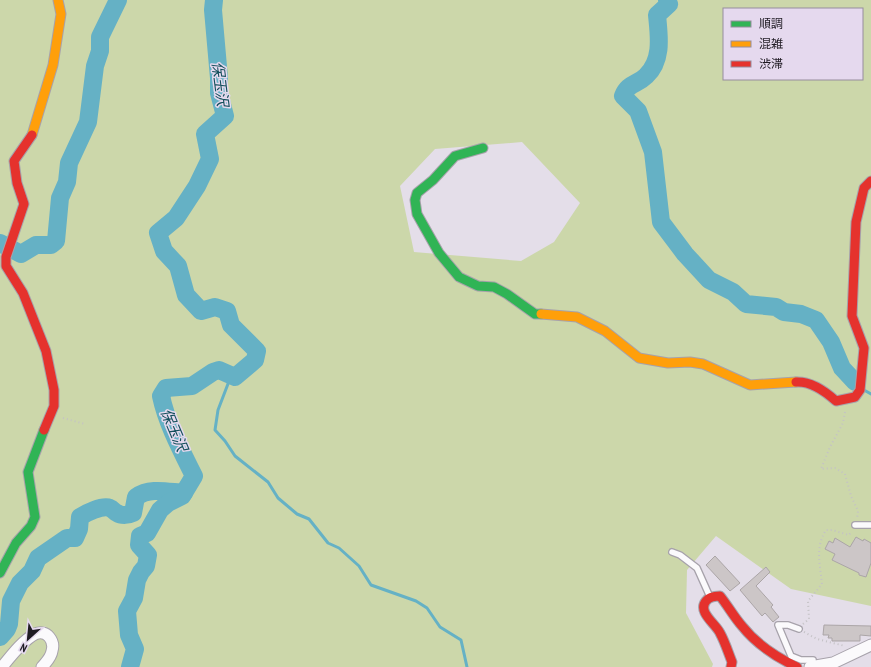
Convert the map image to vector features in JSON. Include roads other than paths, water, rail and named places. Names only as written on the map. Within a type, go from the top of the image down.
[{"type":"street","points":[[0,573],[16,543],[31,526],[35,517],[28,472],[54,406],[54,390],[46,351],[22,293],[6,266],[6,257],[24,204],[17,183],[14,161],[31,138],[53,65],[61,14],[58,0]]},
{"type":"street","points":[[483,148],[455,156],[433,180],[417,193],[415,200],[417,214],[439,253],[459,277],[478,286],[494,288],[506,294],[535,314],[578,317],[605,332],[638,358],[668,363],[690,362],[703,364],[750,385],[802,382],[827,393],[836,401],[855,397],[860,390],[864,348],[852,316],[852,294],[856,222],[864,188],[871,181]]},
{"type":"street","points":[[731,667],[732,662],[719,631],[705,614],[704,605],[707,599],[712,595],[720,596],[742,626],[760,645],[786,662],[797,667]]},
{"type":"street","points":[[2,667],[25,642],[35,634],[42,632],[47,634],[50,638],[53,650],[50,657],[42,667]]},
{"type":"street","points":[[812,667],[833,665],[867,647]]},
{"type":"lane","points":[[856,525],[871,525]]},
{"type":"lane","points":[[672,552],[680,555],[697,568],[710,597]]},
{"type":"lane","points":[[799,629],[788,625],[778,624],[791,656],[801,660],[812,660],[812,667]]},
{"type":"waterway","points":[[0,243],[21,254],[36,245],[51,245],[56,241],[60,198],[67,182],[69,163],[88,122],[95,66],[100,51],[100,37],[118,0]]},
{"type":"waterway","name":"保玉沢","points":[[130,667],[135,649],[129,635],[127,611],[134,598],[137,580],[146,566],[148,555],[139,545],[140,536],[147,533],[160,510],[168,503],[182,496],[194,476],[179,447],[161,396],[166,388],[192,386],[213,372],[219,370],[235,377],[255,360],[257,351],[231,325],[227,311],[215,307],[201,311],[186,295],[178,266],[164,251],[158,233],[176,218],[197,186],[210,159],[205,134],[225,116],[219,93],[213,10],[214,0]]},
{"type":"waterway","points":[[667,0],[669,4],[657,15],[659,47],[655,63],[646,76],[630,86],[623,96],[638,111],[653,152],[661,222],[685,254],[709,280],[733,292],[746,304],[776,307],[784,312],[801,314],[816,320],[831,342],[842,368],[855,382]]},
{"type":"waterway","points":[[231,376],[218,410],[215,430],[225,441],[235,456],[268,482],[278,498],[297,514],[309,519],[328,543],[339,548],[359,566],[371,585],[416,601],[427,608],[440,627],[461,640],[467,667]]},
{"type":"waterway","points":[[864,390],[871,394]]},
{"type":"waterway","points":[[0,637],[7,629],[9,624],[11,601],[20,583],[32,571],[38,558],[67,538],[75,538],[79,529],[80,517],[99,508],[107,507],[121,515],[131,514],[133,513],[136,497],[147,492],[159,491],[184,493]]}]
